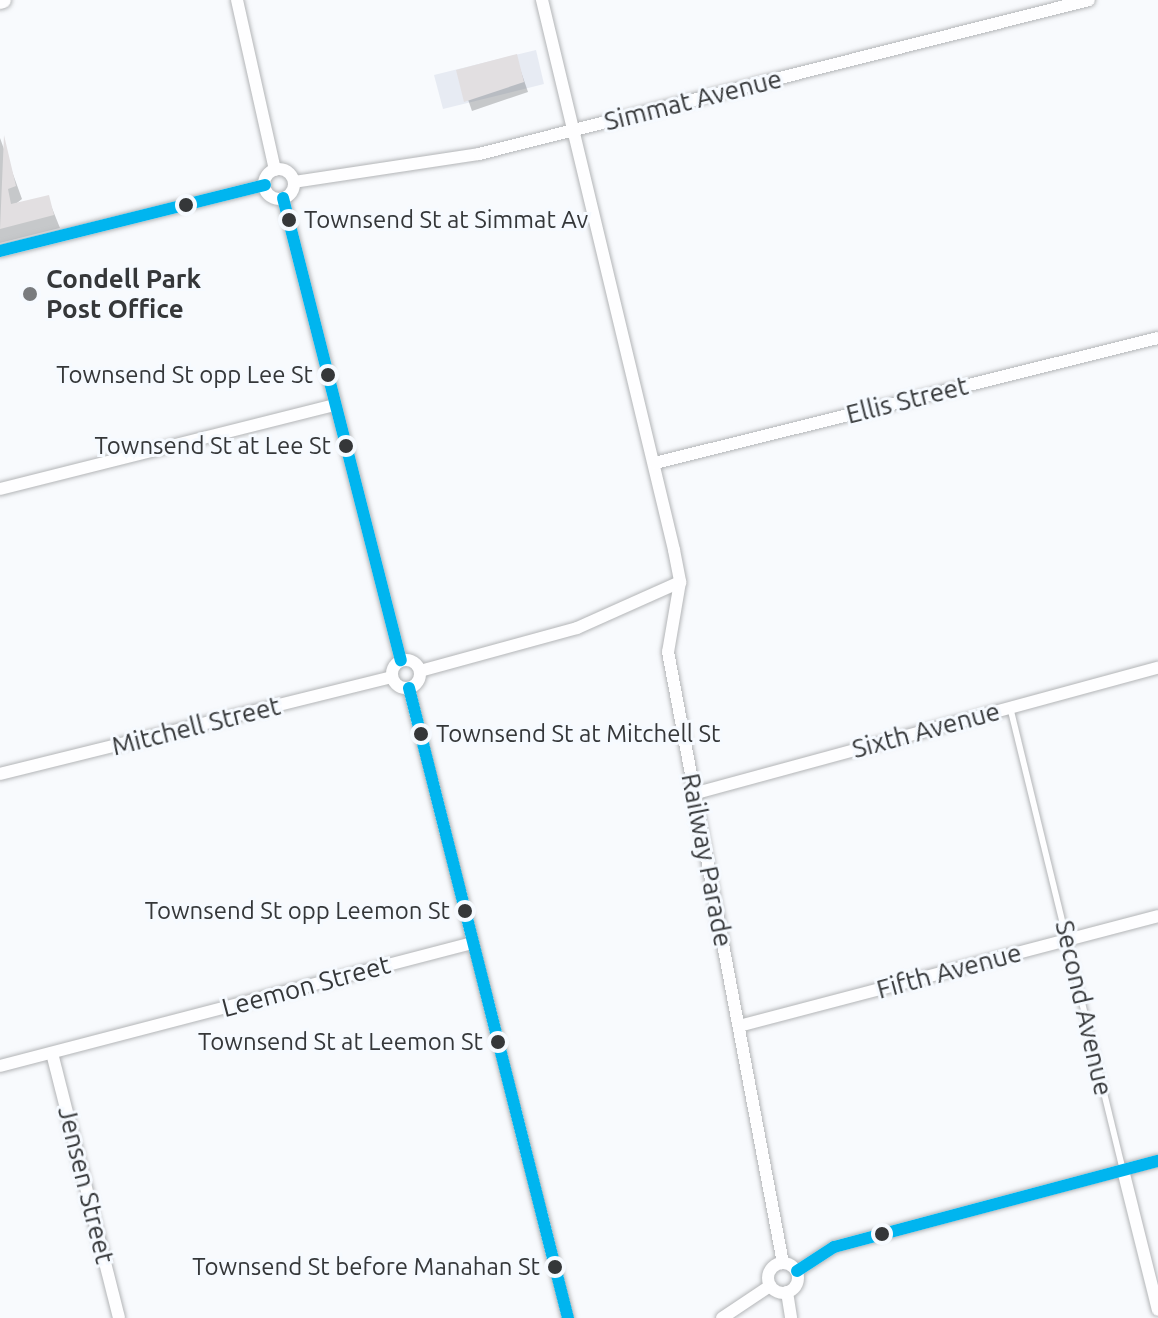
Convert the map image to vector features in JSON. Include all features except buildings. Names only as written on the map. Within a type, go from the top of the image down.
[{"type":"street","points":[[237,0],[275,170],[294,182],[283,198]]},
{"type":"street","name":"Railway Parade","points":[[542,0],[578,130],[680,582],[668,652],[783,1263]]},
{"type":"street","name":"Simmat Avenue","points":[[294,182],[479,154],[1089,0]]},
{"type":"street","points":[[0,251],[265,185],[275,170]]},
{"type":"street","points":[[265,185],[283,198],[401,660],[391,677],[409,688],[568,1318]]},
{"type":"street","name":"Ellis Street","points":[[655,463],[1158,338]]},
{"type":"street","points":[[0,489],[334,405]]},
{"type":"street","points":[[409,688],[420,671],[577,628],[680,582]]},
{"type":"street","points":[[401,660],[420,671]]},
{"type":"street","name":"Sixth Avenue","points":[[693,794],[1158,668]]},
{"type":"street","name":"Mitchell Street","points":[[0,774],[391,677]]},
{"type":"street","name":"Fifth Avenue","points":[[739,1026],[1158,916]]},
{"type":"street","name":"Leemon Street","points":[[0,1066],[472,943]]},
{"type":"street","name":"Jensen Street","points":[[52,1053],[119,1318]]},
{"type":"street","points":[[791,1318],[787,1292],[797,1271],[834,1247],[1158,1161]]},
{"type":"street","name":"Second Avenue","points":[[1123,1170],[1158,1310]]},
{"type":"street","points":[[770,1286],[771,1268],[783,1263],[797,1271]]},
{"type":"street","points":[[770,1286],[787,1292]]},
{"type":"street","points":[[722,1318],[770,1286]]},
{"type":"lane","name":"Second Avenue","points":[[1010,707],[1123,1170]]},
{"type":"shaded area","points":[[536,50],[544,84],[443,109],[434,75]]},
{"type":"transit line","points":[[0,251],[265,185]]},
{"type":"transit line","points":[[283,198],[401,660]]},
{"type":"transit line","points":[[409,688],[568,1318]]},
{"type":"transit line","points":[[797,1271],[834,1247],[1158,1161]]},
{"type":"place","name":"Townsend St at Simmat Av","points":[[289,220]]},
{"type":"place","name":"Condell Park Post Office","points":[[30,294]]},
{"type":"place","name":"Townsend St opp Lee St","points":[[328,375]]},
{"type":"place","name":"Townsend St at Lee St","points":[[346,446]]},
{"type":"place","name":"Townsend St at Mitchell St","points":[[421,734]]},
{"type":"place","name":"Townsend St opp Leemon St","points":[[465,911]]},
{"type":"place","name":"Townsend St at Leemon St","points":[[498,1042]]},
{"type":"place","name":"Townsend St before Manahan St","points":[[555,1267]]}]
